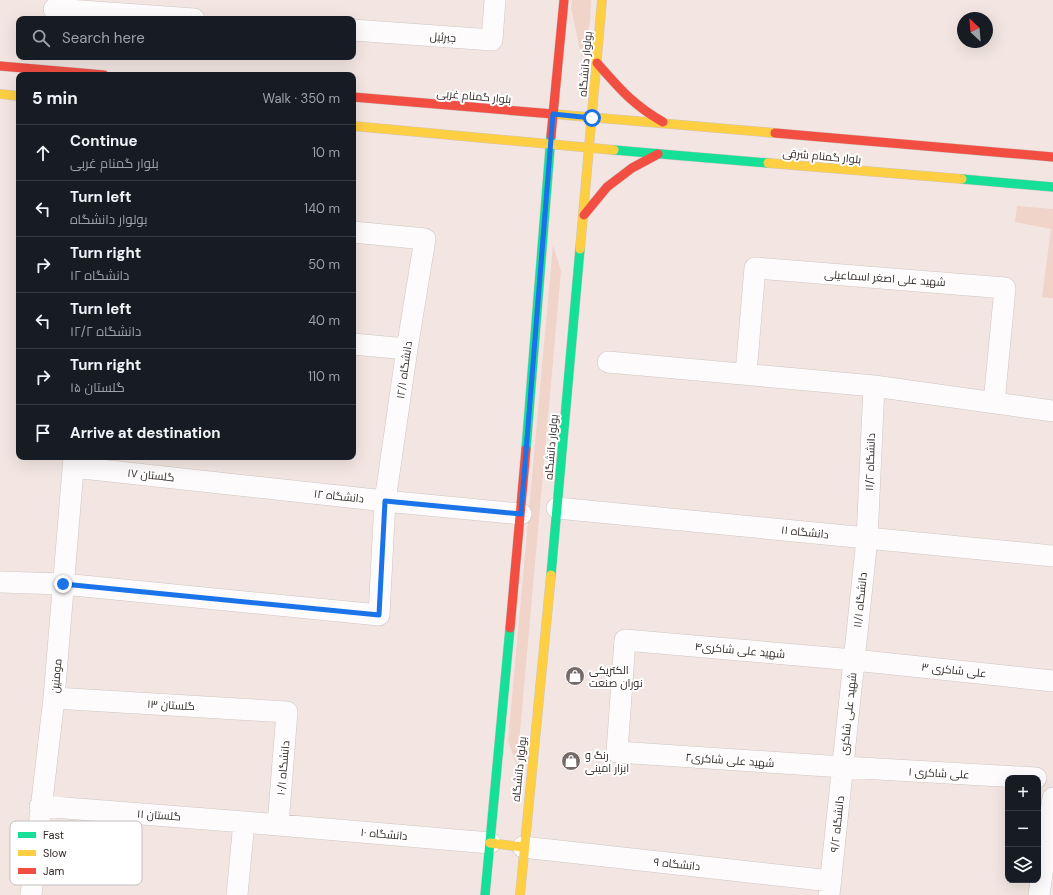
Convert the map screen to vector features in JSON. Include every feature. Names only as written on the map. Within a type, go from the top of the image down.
[{"type":"main road","name":"بولوار دانشگاه","points":[[485,895],[521,514],[550,144],[564,0]]},
{"type":"main road","name":"بولوار دانشگاه","points":[[520,895],[523,847],[557,508],[584,215],[602,0]]},
{"type":"main road","points":[[597,63],[625,95],[640,108],[668,124]]},
{"type":"main road","points":[[0,66],[69,72]]},
{"type":"main road","points":[[0,94],[16,96]]},
{"type":"main road","name":"بلوار گمنام غربی","points":[[356,97],[592,118]]},
{"type":"main road","name":"بلوار گمنام شرقی","points":[[592,118],[1053,157]]},
{"type":"main road","points":[[356,126],[589,148]]},
{"type":"main road","name":"بلوار گمنام شرقی","points":[[589,148],[1053,187]]},
{"type":"main road","points":[[584,215],[607,186],[632,168],[658,154]]},
{"type":"main road","points":[[490,843],[523,847]]},
{"type":"street","name":"جبرئیل","points":[[356,30],[492,40],[495,0]]},
{"type":"street","points":[[54,9],[152,16]]},
{"type":"street","name":"دانشگاه ۱۲/۱","points":[[63,584],[379,615],[385,501],[407,349],[425,240],[356,232]]},
{"type":"street","name":"شهید علی اصغر اسماعیلی","points":[[746,373],[755,268],[1005,288],[994,403]]},
{"type":"street","points":[[356,344],[407,349]]},
{"type":"street","points":[[608,362],[746,373],[874,386],[1053,411]]},
{"type":"street","name":"دانشگاه ۱۱/۲","points":[[867,539],[874,386]]},
{"type":"street","name":"گلستان ۱۷","points":[[73,462],[229,484]]},
{"type":"street","name":"مومنین","points":[[38,821],[54,698],[73,462]]},
{"type":"street","name":"دانشگاه ۱۲","points":[[229,484],[521,514]]},
{"type":"street","name":"دانشگاه ۱۱","points":[[557,508],[1053,556]]},
{"type":"street","name":"دانشگاه ۱۱/۱","points":[[854,660],[867,539]]},
{"type":"street","points":[[0,582],[63,584]]},
{"type":"street","name":"شهید علی شاکری۴","points":[[617,752],[625,640],[854,660]]},
{"type":"street","name":"علی شاکری ۳","points":[[854,660],[1053,680]]},
{"type":"street","name":"شهید علی شاکری","points":[[843,767],[854,660]]},
{"type":"street","name":"گلستان ۱۳","points":[[54,698],[287,712]]},
{"type":"street","name":"دانشگاه ۱۰/۱","points":[[278,824],[287,712]]},
{"type":"street","name":"شهید علی شاکری۲","points":[[617,752],[843,767]]},
{"type":"street","name":"علی شاکری ۱","points":[[843,767],[1005,776]]},
{"type":"street","name":"دانشگاه ۹/۲","points":[[830,888],[843,767]]},
{"type":"street","name":"علی شاکری ۱","points":[[1041,778],[1053,779]]},
{"type":"street","points":[[1039,895],[1053,798]]},
{"type":"street","name":"گلستان ۱۱","points":[[40,806],[278,824]]},
{"type":"street","points":[[237,895],[244,822]]},
{"type":"street","name":"دانشگاه ۱۰","points":[[278,824],[490,843]]},
{"type":"street","name":"دانشگاه ۹","points":[[523,847],[830,888]]},
{"type":"street","name":"مومنین","points":[[31,895],[32,885]]},
{"type":"shaded area","points":[[572,0],[591,0],[590,21],[582,59],[571,8]]},
{"type":"shaded area","points":[[1017,206],[1053,209],[1053,298],[1042,297],[1051,229],[1015,222]]},
{"type":"shaded area","points":[[553,245],[561,271],[517,766],[508,741]]},
{"type":"traffic: fast","points":[[526,449],[551,136]]},
{"type":"traffic: fast","points":[[614,150],[768,163]]},
{"type":"traffic: fast","points":[[962,179],[1053,187]]},
{"type":"traffic: fast","points":[[551,575],[580,249]]},
{"type":"traffic: fast","points":[[485,895],[510,628]]},
{"type":"traffic: slow","points":[[580,249],[602,0]]},
{"type":"traffic: slow","points":[[0,94],[16,96]]},
{"type":"traffic: slow","points":[[553,114],[775,133]]},
{"type":"traffic: slow","points":[[356,126],[614,150]]},
{"type":"traffic: slow","points":[[768,163],[962,179]]},
{"type":"traffic: slow","points":[[520,895],[551,575]]},
{"type":"traffic: slow","points":[[490,843],[523,847]]},
{"type":"traffic: jam","points":[[551,136],[564,0]]},
{"type":"traffic: jam","points":[[597,63],[635,102],[652,116],[663,122]]},
{"type":"traffic: jam","points":[[0,66],[69,72]]},
{"type":"traffic: jam","points":[[356,97],[553,114]]},
{"type":"traffic: jam","points":[[775,133],[1053,157]]},
{"type":"traffic: jam","points":[[584,215],[607,187],[632,168],[658,154]]},
{"type":"traffic: jam","points":[[510,628],[526,449]]},
{"type":"place","name":"الکتریکی نوران صنعت","points":[[575,676]]},
{"type":"place","name":"رنگ و ابزار امینی","points":[[571,761]]},
{"type":"route","points":[[63,584],[379,615],[385,501],[521,514],[553,114],[592,118]]}]
